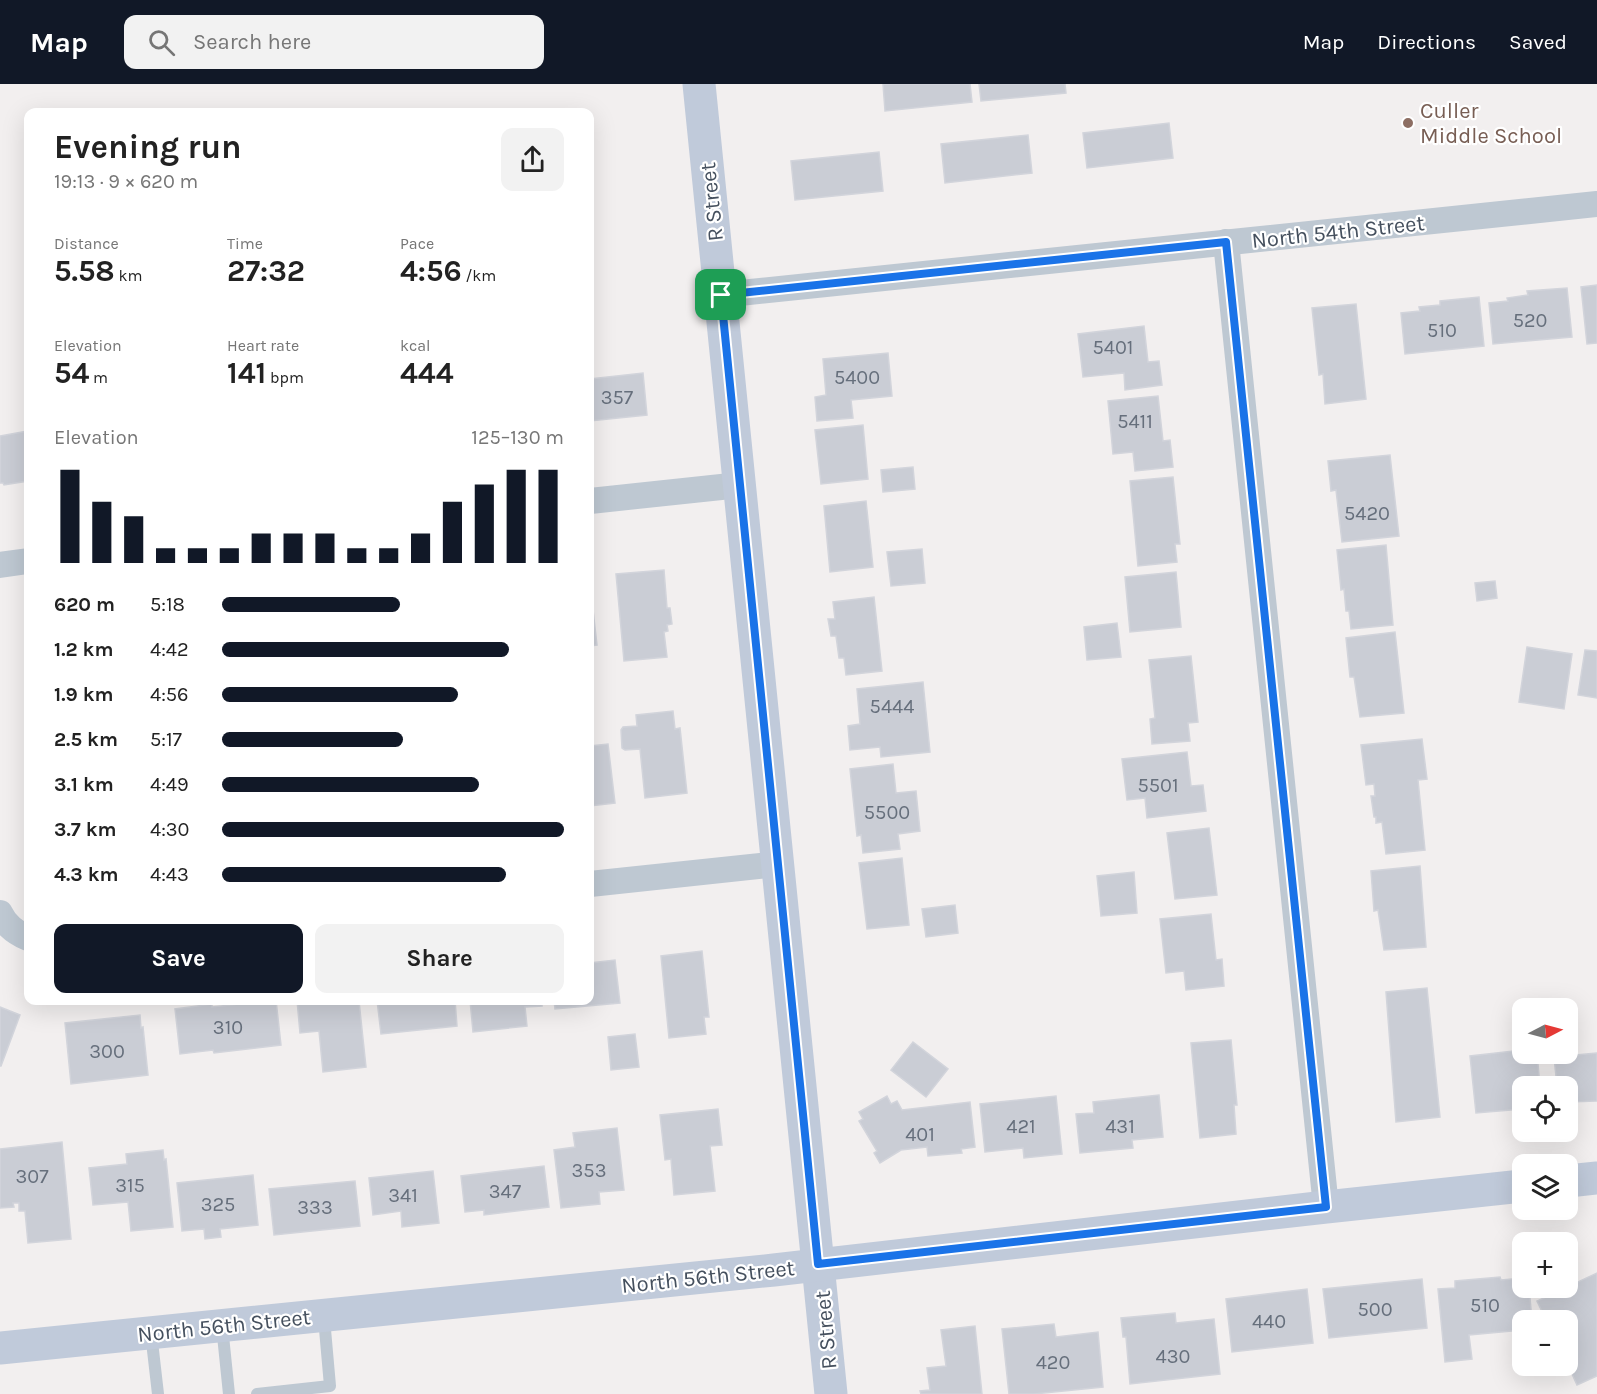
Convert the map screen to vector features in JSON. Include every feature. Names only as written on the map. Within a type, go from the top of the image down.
[{"type":"main road","name":"R Street","points":[[699,84],[831,1394]]},
{"type":"main road","points":[[1578,1180],[1597,1178]]},
{"type":"main road","name":"North 56th Street","points":[[0,1348],[818,1264],[1512,1187]]},
{"type":"street","name":"North 54th Street","points":[[721,295],[1597,204]]},
{"type":"street","points":[[1226,242],[1326,1207]]},
{"type":"street","points":[[594,501],[740,485]]},
{"type":"street","points":[[1,564],[24,561]]},
{"type":"street","points":[[594,884],[778,864]]},
{"type":"street","points":[[0,913],[3,921],[24,936]]},
{"type":"lane","points":[[256,1394],[330,1386],[323,1315]]},
{"type":"lane","points":[[222,1325],[229,1394]]},
{"type":"lane","points":[[151,1332],[158,1394]]},
{"type":"building","points":[[883,84],[970,84],[972,102],[885,111]]},
{"type":"building","points":[[979,84],[1065,84],[1066,93],[981,101]]},
{"type":"building","points":[[1169,123],[1173,158],[1087,168],[1083,133]]},
{"type":"building","points":[[1028,135],[1032,173],[945,183],[941,144]]},
{"type":"building","points":[[879,152],[883,191],[795,200],[791,161]]},
{"type":"building","points":[[1597,285],[1597,343],[1587,344],[1581,287]]},
{"type":"building","points":[[1567,288],[1572,337],[1493,344],[1489,303],[1508,301],[1507,298],[1528,295],[1527,291]]},
{"type":"building","points":[[1479,297],[1484,346],[1405,354],[1401,313],[1420,311],[1419,307],[1440,305],[1440,301]]},
{"type":"building","points":[[1356,304],[1366,399],[1325,404],[1323,374],[1319,375],[1312,308]]},
{"type":"building","points":[[1144,326],[1148,362],[1159,361],[1162,385],[1125,390],[1124,373],[1083,377],[1078,334]]},
{"type":"building","points":[[888,353],[892,396],[851,400],[853,418],[817,421],[815,397],[826,395],[823,359]]},
{"type":"building","points":[[643,373],[647,415],[594,421],[594,379]]},
{"type":"building","points":[[1158,396],[1163,441],[1170,440],[1173,467],[1135,471],[1133,452],[1113,454],[1108,401]]},
{"type":"building","points":[[863,425],[868,479],[821,484],[815,430]]},
{"type":"building","points":[[24,432],[24,482],[4,485],[0,483],[0,436]]},
{"type":"building","points":[[1390,455],[1399,536],[1342,542],[1336,490],[1331,491],[1328,461]]},
{"type":"building","points":[[913,467],[915,489],[883,492],[881,470]]},
{"type":"building","points":[[1173,477],[1180,544],[1175,544],[1177,562],[1138,566],[1130,481]]},
{"type":"building","points":[[866,501],[873,567],[830,572],[824,506]]},
{"type":"building","points":[[1386,545],[1393,625],[1351,629],[1349,611],[1346,611],[1344,589],[1341,590],[1337,550]]},
{"type":"building","points":[[922,549],[925,583],[891,586],[887,552]]},
{"type":"building","points":[[664,570],[667,608],[670,608],[672,624],[667,625],[668,631],[664,632],[667,657],[624,661],[616,574]]},
{"type":"building","points":[[1176,572],[1181,627],[1130,632],[1125,577]]},
{"type":"building","points":[[1495,581],[1497,598],[1477,601],[1475,583]]},
{"type":"building","points":[[874,597],[882,671],[846,675],[844,658],[839,658],[836,636],[831,636],[828,619],[835,619],[833,602]]},
{"type":"building","points":[[594,618],[597,645],[594,645]]},
{"type":"building","points":[[1117,623],[1121,657],[1087,660],[1084,627]]},
{"type":"building","points":[[1395,632],[1404,713],[1360,717],[1354,677],[1350,677],[1346,638]]},
{"type":"building","points":[[1527,647],[1572,654],[1564,709],[1519,702]]},
{"type":"building","points":[[1585,650],[1597,651],[1597,698],[1578,695]]},
{"type":"building","points":[[1191,656],[1198,722],[1188,723],[1190,741],[1152,744],[1150,719],[1155,718],[1149,660]]},
{"type":"building","points":[[923,682],[930,752],[881,757],[880,747],[850,750],[848,726],[860,724],[857,689]]},
{"type":"building","points":[[673,711],[675,729],[680,728],[687,793],[645,798],[640,749],[625,750],[622,748],[621,730],[623,727],[637,726],[636,715]]},
{"type":"building","points":[[1422,739],[1427,779],[1418,780],[1425,850],[1386,854],[1382,822],[1376,823],[1376,817],[1374,817],[1371,796],[1375,796],[1374,784],[1366,785],[1361,745]]},
{"type":"building","points":[[608,744],[615,803],[594,806],[594,746]]},
{"type":"building","points":[[1187,752],[1191,786],[1203,785],[1206,811],[1147,818],[1145,798],[1127,800],[1122,759]]},
{"type":"building","points":[[893,764],[896,793],[916,791],[920,831],[898,834],[900,849],[863,853],[861,835],[857,836],[850,769]]},
{"type":"building","points":[[1209,828],[1217,895],[1175,899],[1167,833]]},
{"type":"building","points":[[902,858],[909,925],[867,929],[859,863]]},
{"type":"building","points":[[1420,866],[1426,947],[1384,950],[1378,910],[1374,911],[1371,871]]},
{"type":"building","points":[[1134,872],[1137,913],[1101,916],[1097,876]]},
{"type":"building","points":[[955,905],[958,933],[926,937],[922,909]]},
{"type":"building","points":[[1211,914],[1216,960],[1222,959],[1224,986],[1186,990],[1184,971],[1166,973],[1160,919]]},
{"type":"building","points":[[702,951],[709,1017],[704,1017],[706,1034],[669,1038],[661,956]]},
{"type":"building","points":[[615,960],[620,1003],[555,1009],[555,1005],[594,1005],[594,963]]},
{"type":"building","points":[[1427,988],[1440,1117],[1396,1122],[1386,992]]},
{"type":"building","points":[[205,1005],[212,1005],[212,1007],[277,1005],[281,1045],[214,1053],[213,1050],[180,1054],[175,1009]]},
{"type":"building","points":[[297,1005],[359,1005],[366,1067],[323,1072],[319,1031],[300,1033]]},
{"type":"building","points":[[378,1005],[455,1005],[457,1026],[381,1034]]},
{"type":"building","points":[[470,1005],[542,1005],[525,1007],[527,1026],[473,1032]]},
{"type":"building","points":[[0,1007],[20,1015],[1,1066],[0,1066]]},
{"type":"building","points":[[140,1015],[148,1075],[71,1084],[65,1023]]},
{"type":"building","points":[[635,1034],[639,1067],[611,1070],[608,1037]]},
{"type":"building","points":[[1231,1040],[1237,1105],[1234,1105],[1236,1134],[1200,1138],[1191,1043]]},
{"type":"building","points":[[913,1042],[948,1069],[926,1097],[891,1070]]},
{"type":"building","points":[[1512,1051],[1512,1064],[1538,1064],[1539,1076],[1512,1076],[1512,1110],[1476,1113],[1470,1056]]},
{"type":"building","points":[[1597,1053],[1597,1101],[1578,1102],[1578,1076],[1556,1076],[1555,1064],[1578,1064],[1578,1055]]},
{"type":"building","points":[[1159,1095],[1163,1137],[1132,1140],[1133,1148],[1080,1153],[1076,1114],[1094,1113],[1093,1102]]},
{"type":"building","points":[[887,1096],[891,1104],[897,1101],[902,1110],[970,1102],[975,1147],[961,1149],[962,1153],[928,1156],[927,1147],[901,1150],[880,1163],[874,1153],[877,1151],[859,1121],[863,1119],[859,1112]]},
{"type":"building","points":[[1056,1096],[1062,1154],[1024,1158],[1023,1148],[985,1152],[980,1104]]},
{"type":"building","points":[[718,1109],[722,1145],[710,1146],[715,1191],[674,1195],[671,1159],[665,1160],[660,1115]]},
{"type":"building","points":[[617,1128],[624,1190],[599,1192],[600,1204],[561,1208],[554,1150],[575,1147],[573,1133]]},
{"type":"building","points":[[62,1142],[71,1239],[28,1243],[25,1211],[19,1211],[19,1203],[13,1203],[14,1207],[0,1208],[0,1149]]},
{"type":"building","points":[[163,1150],[164,1160],[166,1159],[173,1227],[131,1231],[128,1202],[93,1205],[89,1168],[127,1164],[126,1154]]},
{"type":"building","points":[[544,1166],[549,1207],[484,1215],[484,1210],[465,1212],[461,1176]]},
{"type":"building","points":[[433,1171],[439,1223],[402,1227],[401,1211],[373,1215],[369,1178]]},
{"type":"building","points":[[253,1175],[258,1225],[220,1229],[221,1237],[205,1239],[204,1229],[182,1231],[177,1183]]},
{"type":"building","points":[[355,1181],[360,1226],[274,1235],[269,1189]]},
{"type":"building","points":[[1597,1273],[1597,1376],[1577,1385],[1573,1376],[1578,1376],[1578,1310],[1541,1310],[1537,1301],[1543,1298],[1578,1298],[1578,1282]]},
{"type":"building","points":[[1500,1277],[1501,1280],[1512,1279],[1512,1298],[1530,1298],[1531,1310],[1512,1310],[1512,1331],[1469,1335],[1472,1359],[1445,1362],[1438,1289],[1455,1288],[1455,1281]]},
{"type":"building","points":[[1422,1279],[1427,1328],[1329,1338],[1323,1289]]},
{"type":"building","points":[[1307,1289],[1313,1343],[1232,1352],[1226,1299]]},
{"type":"building","points":[[1175,1313],[1176,1323],[1214,1319],[1220,1374],[1130,1384],[1126,1337],[1123,1337],[1121,1318]]},
{"type":"building","points":[[1054,1324],[1056,1337],[1098,1332],[1103,1387],[1034,1394],[1009,1394],[1002,1329]]},
{"type":"building","points":[[975,1326],[982,1394],[921,1394],[920,1391],[930,1390],[927,1368],[946,1366],[941,1330]]},
{"type":"place","name":"Culler Middle School","points":[[1408,123]]},
{"type":"route","points":[[1226,242],[1326,1207],[818,1264],[721,295],[1226,242]]}]
